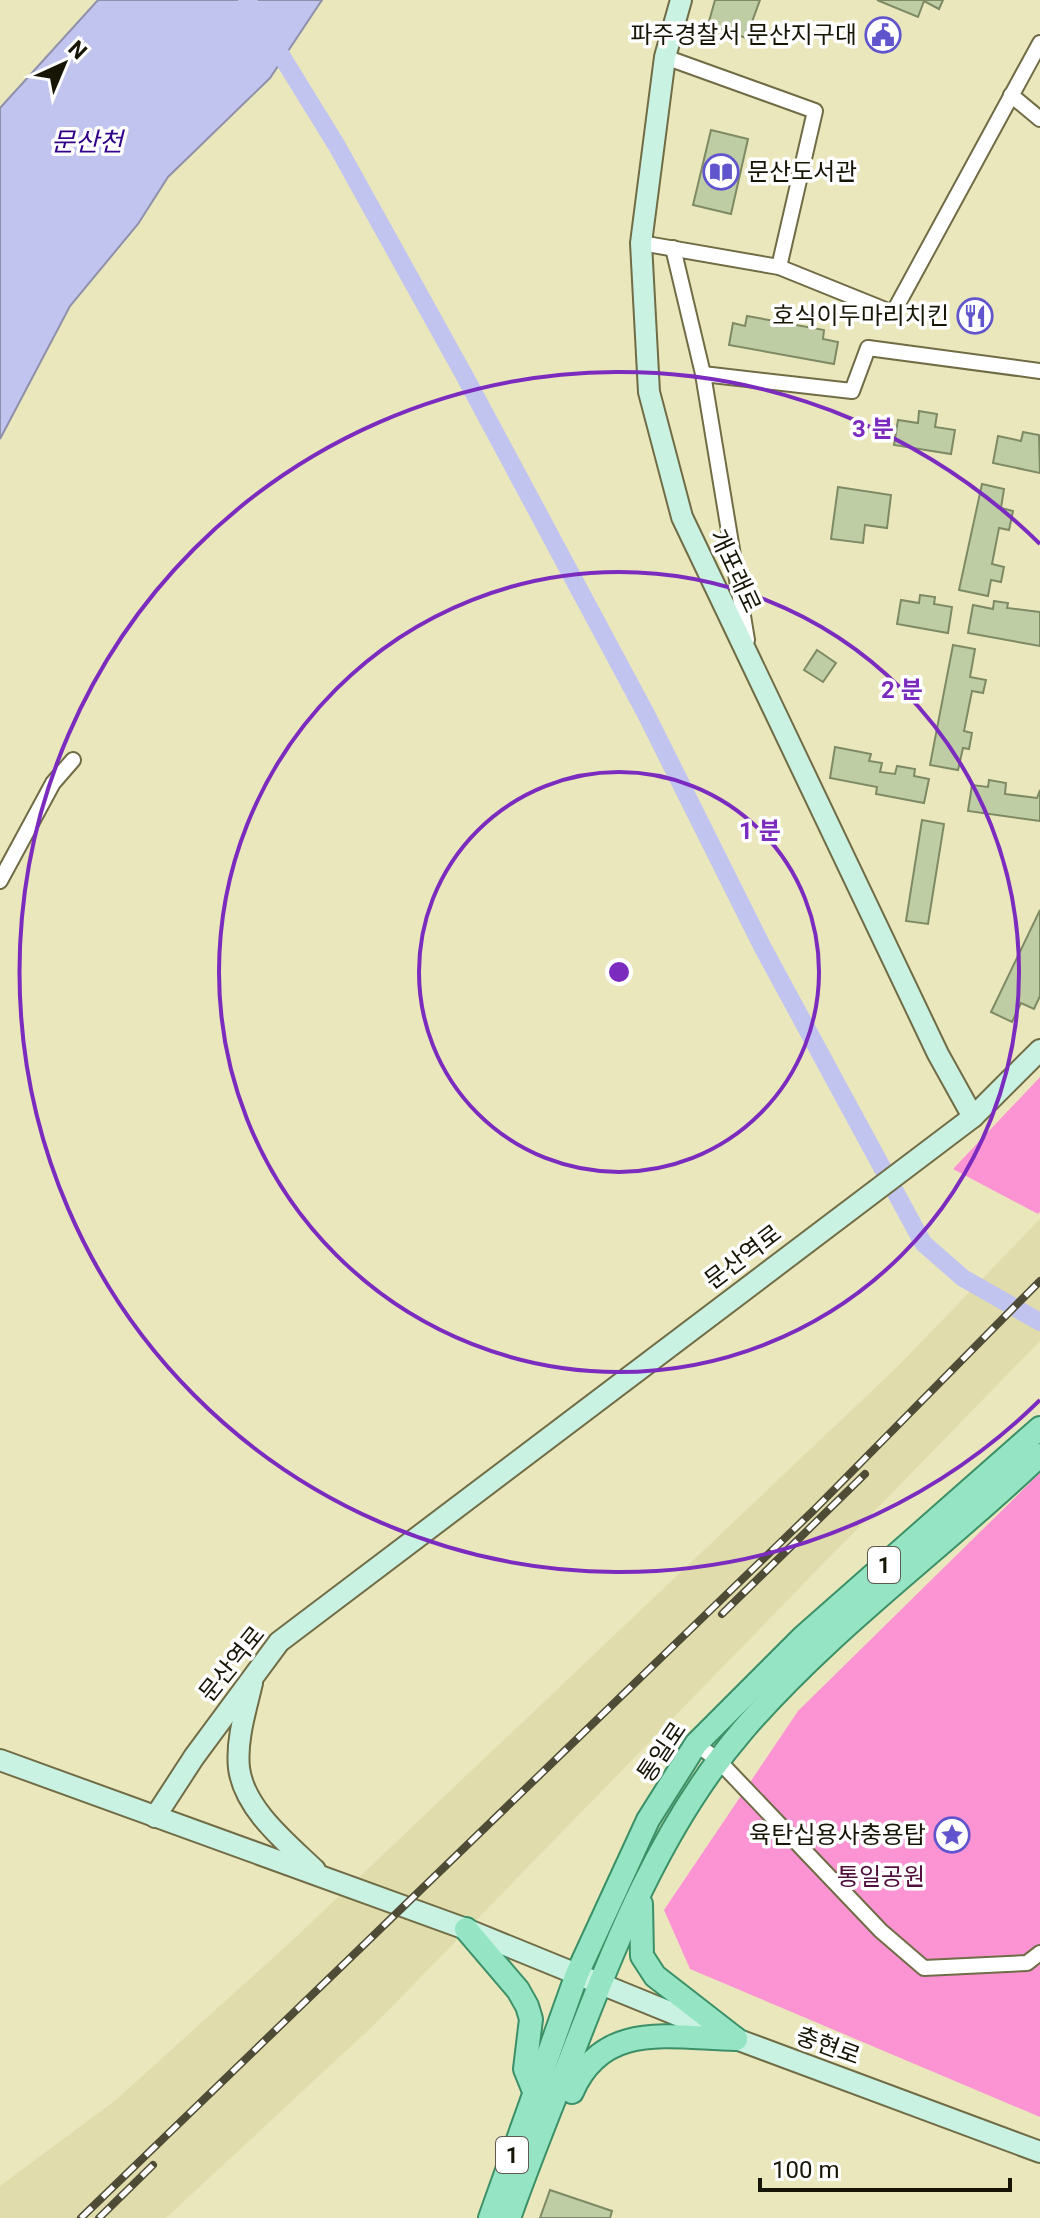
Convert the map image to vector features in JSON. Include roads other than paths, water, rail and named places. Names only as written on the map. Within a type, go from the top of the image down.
[{"type":"main road","name":"통일로","points":[[509,2218],[600,1982],[664,1847],[718,1760],[805,1665],[1030,1455],[1040,1428]]},
{"type":"main road","name":"통일로","points":[[490,2218],[577,1974],[648,1820],[696,1744],[803,1637],[1030,1455]]},
{"type":"main road","points":[[642,1893],[639,1927],[642,1956],[671,1992],[736,2039]]},
{"type":"main road","points":[[466,1929],[518,1990],[527,2006],[531,2019],[525,2069],[534,2091]]},
{"type":"main road","points":[[544,2126],[563,2111],[583,2067],[621,2041],[649,2037],[736,2039]]},
{"type":"street","name":"개포래로","points":[[681,0],[665,57],[641,243],[649,392],[682,517],[938,1054],[973,1117]]},
{"type":"street","points":[[641,243],[779,267],[893,313],[1040,43]]},
{"type":"street","points":[[665,57],[815,111],[779,267]]},
{"type":"street","points":[[1011,95],[1040,119]]},
{"type":"street","points":[[673,248],[703,374],[754,672]]},
{"type":"street","points":[[703,374],[852,391],[868,348],[909,351],[946,360],[1040,371]]},
{"type":"street","points":[[0,881],[53,783],[73,760]]},
{"type":"street","points":[[973,1117],[1040,1050]]},
{"type":"street","name":"문산역로","points":[[155,1817],[279,1642],[973,1117]]},
{"type":"street","points":[[254,1675],[242,1726],[239,1769],[255,1808],[320,1876]]},
{"type":"street","points":[[696,1744],[718,1760],[881,1931],[924,1968],[1027,1963],[1040,1953]]},
{"type":"street","points":[[0,1760],[466,1929],[600,1982]]},
{"type":"street","name":"충현로","points":[[600,1982],[736,2039],[1040,2152]]},
{"type":"water","name":"문산천","points":[[98,0],[322,0],[270,78],[168,177],[138,224],[70,306],[0,439],[0,108]]},
{"type":"waterway","points":[[247,0],[337,146],[463,373],[646,714],[763,948],[923,1243],[963,1278],[1040,1322]]},
{"type":"railway","points":[[81,2218],[814,1510],[1040,1281]]},
{"type":"railway","points":[[722,1614],[865,1474]]},
{"type":"railway","points":[[99,2218],[153,2165]]},
{"type":"place","name":"파주경찰서 문산지구대","points":[[883,35]]},
{"type":"place","name":"문산도서관","points":[[721,172]]},
{"type":"place","name":"호식이두마리치킨","points":[[975,316]]},
{"type":"place","name":"육탄십용사충용탑","points":[[952,1835]]},
{"type":"park label","name":"통일공원","points":[[881,1877]]}]
